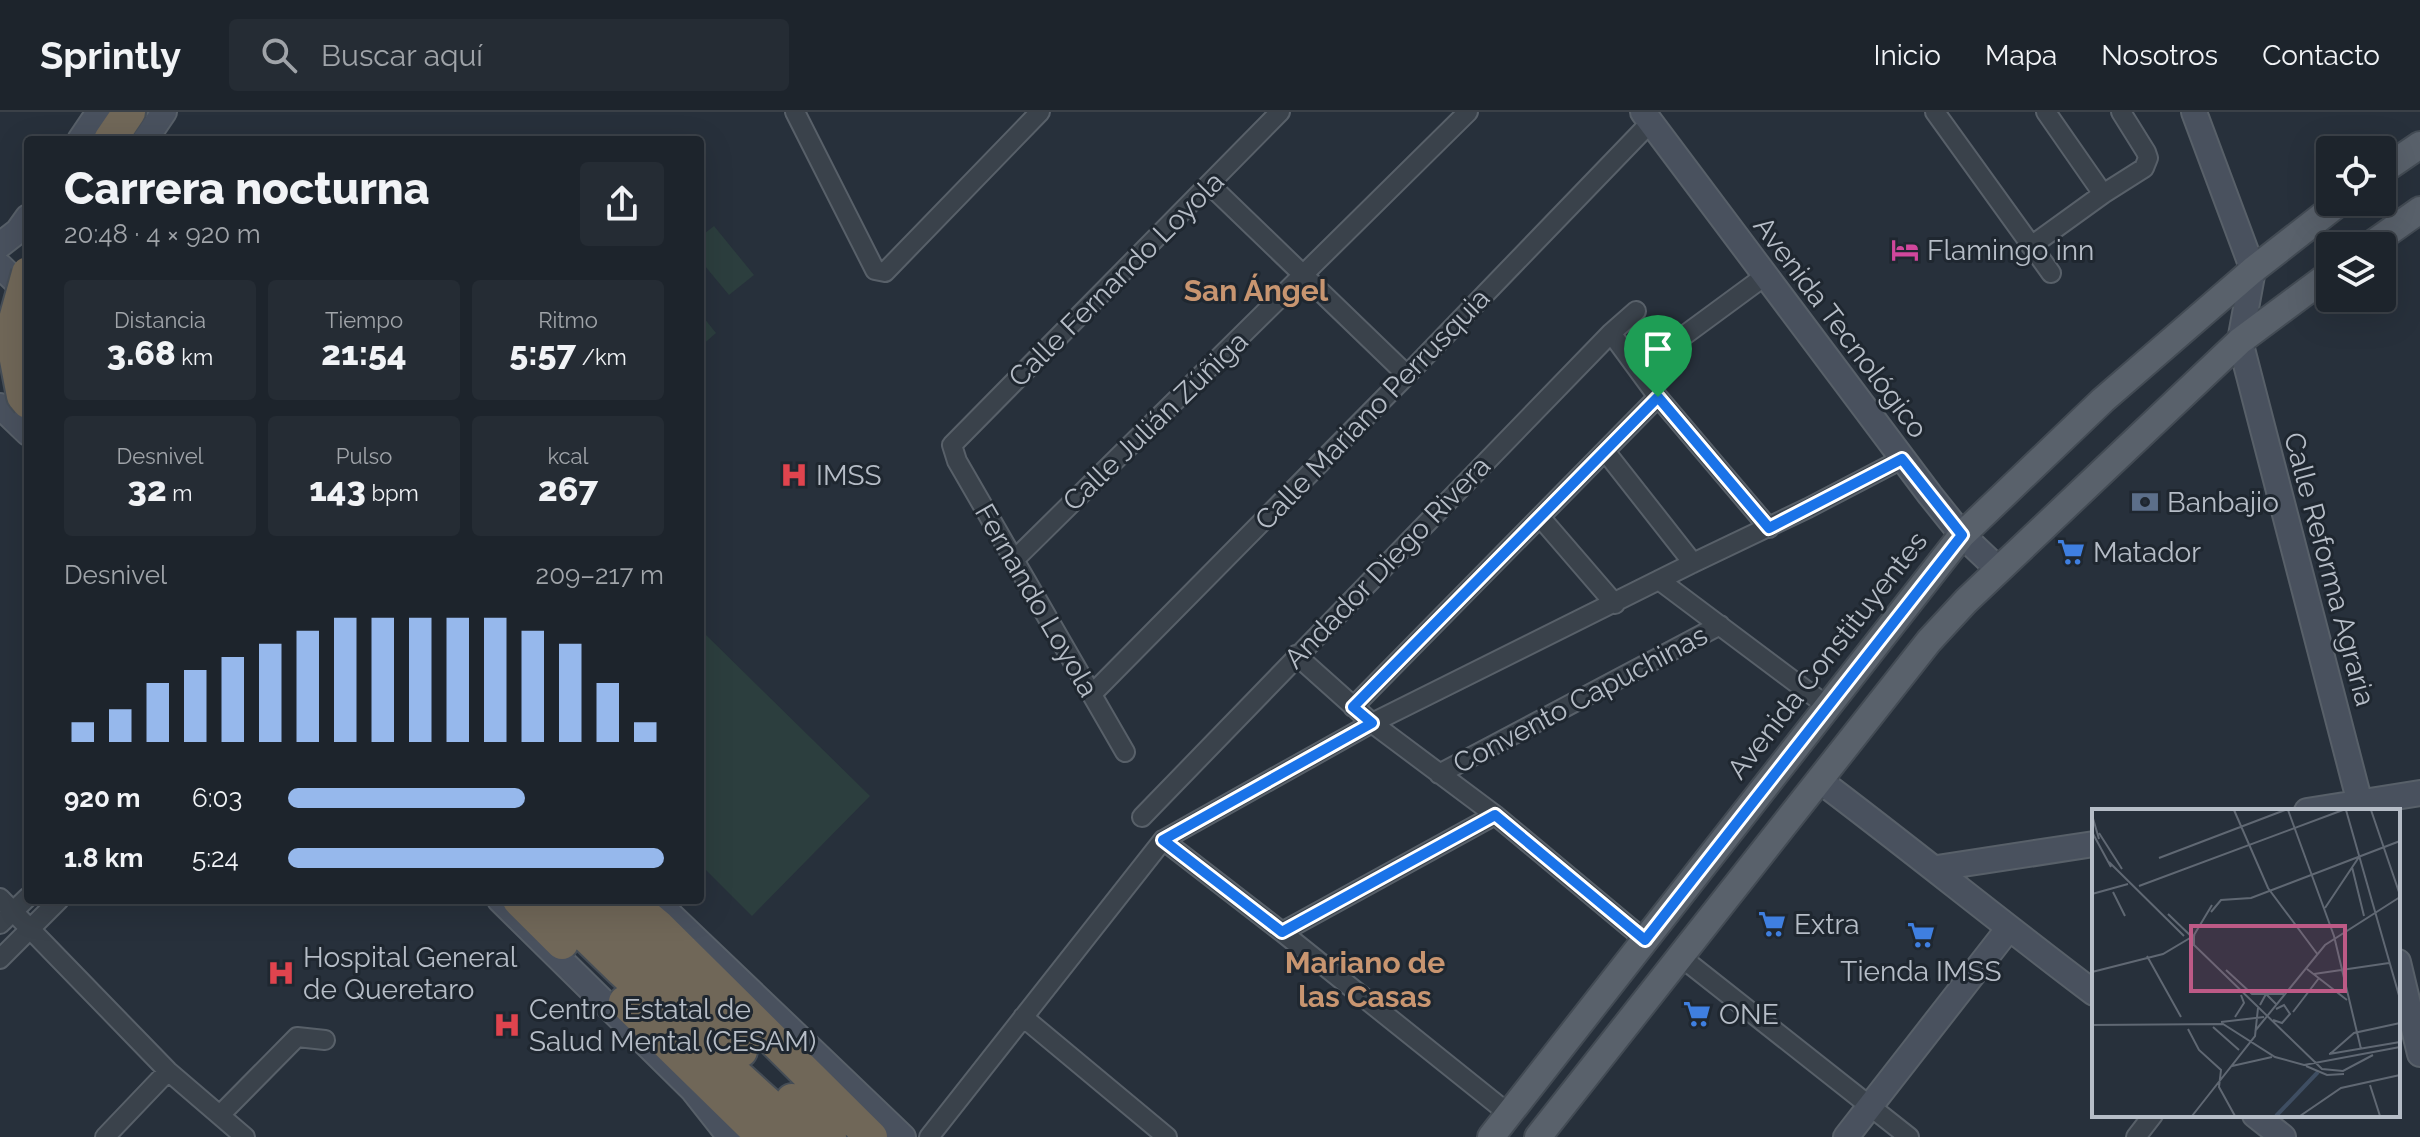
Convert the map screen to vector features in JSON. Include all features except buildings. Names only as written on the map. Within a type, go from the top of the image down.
[{"type":"highway","points":[[113,136],[129,112]]},
{"type":"highway","points":[[24,295],[11,334],[24,397]]},
{"type":"highway","points":[[3,369],[24,390]]},
{"type":"highway","points":[[524,904],[763,1137]]},
{"type":"highway","points":[[525,904],[622,971],[801,1137]]},
{"type":"highway","points":[[593,904],[830,1137]]},
{"type":"highway","points":[[636,904],[657,914],[871,1137]]},
{"type":"highway","points":[[693,1090],[737,1137]]},
{"type":"main road","points":[[2396,161],[2420,145]]},
{"type":"main road","points":[[2389,232],[2420,210]]},
{"type":"main road","name":"Avenida Constituyentes","points":[[1491,1137],[1962,535],[2103,400],[2253,270],[2322,216]]},
{"type":"main road","points":[[1538,1137],[1929,641],[1966,601],[2240,341],[2316,284]]},
{"type":"street","points":[[83,136],[99,112]]},
{"type":"street","points":[[148,136],[164,112]]},
{"type":"street","points":[[800,115],[875,270],[885,272],[1040,112]]},
{"type":"street","name":"Calle Fernando Loyola","points":[[952,445],[1280,112]]},
{"type":"street","name":"Calle Julián Zúñiga","points":[[1013,561],[1468,112]]},
{"type":"street","points":[[1935,112],[2051,273]]},
{"type":"street","points":[[2046,112],[2103,194]]},
{"type":"street","points":[[2031,246],[2147,164],[2146,152],[2121,112]]},
{"type":"street","points":[[2194,112],[2253,270],[2240,341]]},
{"type":"street","name":"Avenida Tecnológico","points":[[1646,118],[1902,459],[1962,535],[1999,570]]},
{"type":"street","name":"Calle Mariano Perrusquia","points":[[1092,694],[1407,375],[1646,118]]},
{"type":"street","points":[[1210,185],[1407,375]]},
{"type":"street","points":[[0,245],[24,223]]},
{"type":"street","points":[[0,266],[24,284]]},
{"type":"street","points":[[1678,340],[1765,276]]},
{"type":"street","points":[[0,305],[24,288]]},
{"type":"street","name":"Andador Diego Rivera","points":[[1142,817],[1296,655],[1636,311]]},
{"type":"street","points":[[1611,333],[1658,397],[1769,528]]},
{"type":"street","name":"Calle Reforma Agraria","points":[[2240,341],[2361,807]]},
{"type":"street","points":[[1353,707],[1658,397]]},
{"type":"street","points":[[0,406],[24,429]]},
{"type":"street","name":"Fernando Loyola","points":[[952,445],[957,461],[1013,561],[1125,752]]},
{"type":"street","points":[[1605,451],[1693,563]]},
{"type":"street","points":[[929,1137],[1163,840],[1372,723],[1769,528],[1902,459]]},
{"type":"street","points":[[1540,517],[1615,604]]},
{"type":"street","points":[[1659,580],[1827,706]]},
{"type":"street","name":"Convento Capuchinas","points":[[1439,774],[1720,625]]},
{"type":"street","points":[[1296,655],[1372,723],[1495,815],[1645,940]]},
{"type":"street","points":[[1819,780],[1937,868],[2092,991]]},
{"type":"street","points":[[2334,809],[2361,807],[2420,793]]},
{"type":"street","points":[[1282,932],[1495,815]]},
{"type":"street","points":[[1163,840],[1509,1114]]},
{"type":"street","points":[[1937,868],[2092,844]]},
{"type":"street","points":[[24,900],[4,912],[29,931],[168,1071],[245,1137]]},
{"type":"street","points":[[0,959],[55,904]]},
{"type":"street","points":[[524,904],[693,1090],[730,1137]]},
{"type":"street","points":[[657,914],[903,1137]]},
{"type":"street","points":[[1846,1137],[2009,928]]},
{"type":"street","points":[[1681,957],[1909,1137]]},
{"type":"street","points":[[2400,970],[2420,1054]]},
{"type":"street","points":[[1023,1017],[1167,1137]]},
{"type":"street","points":[[220,1115],[297,1037],[325,1040]]},
{"type":"street","points":[[105,1137],[168,1071]]},
{"type":"street","points":[[2136,1137],[2151,1117]]},
{"type":"street","points":[[2258,1117],[2283,1137]]},
{"type":"shaded area","points":[[714,226],[754,275],[729,295],[704,265],[704,234]]},
{"type":"shaded area","points":[[704,318],[716,333],[704,344]]},
{"type":"shaded area","points":[[704,635],[870,796],[752,916],[704,868]]},
{"type":"place","name":"Flamingo inn","points":[[1905,250]]},
{"type":"place","name":"IMSS","points":[[794,475]]},
{"type":"place","name":"Banbajio","points":[[2145,502]]},
{"type":"place","name":"Matador","points":[[2071,552]]},
{"type":"place","name":"Extra","points":[[1772,924]]},
{"type":"place","name":"Tienda IMSS","points":[[1921,935]]},
{"type":"place","name":"Hospital General de Queretaro","points":[[281,973]]},
{"type":"place","name":"ONE","points":[[1697,1014]]},
{"type":"place","name":"Centro Estatal de Salud Mental (CESAM)","points":[[507,1025]]},
{"type":"district","name":"San Ángel","points":[[1256,291]]},
{"type":"district","name":"Mariano de las Casas","points":[[1365,980]]},
{"type":"route","points":[[1658,397],[1769,528],[1902,459],[1962,535],[1645,940],[1495,815],[1282,932],[1163,840],[1372,723],[1353,707],[1658,397]]}]
